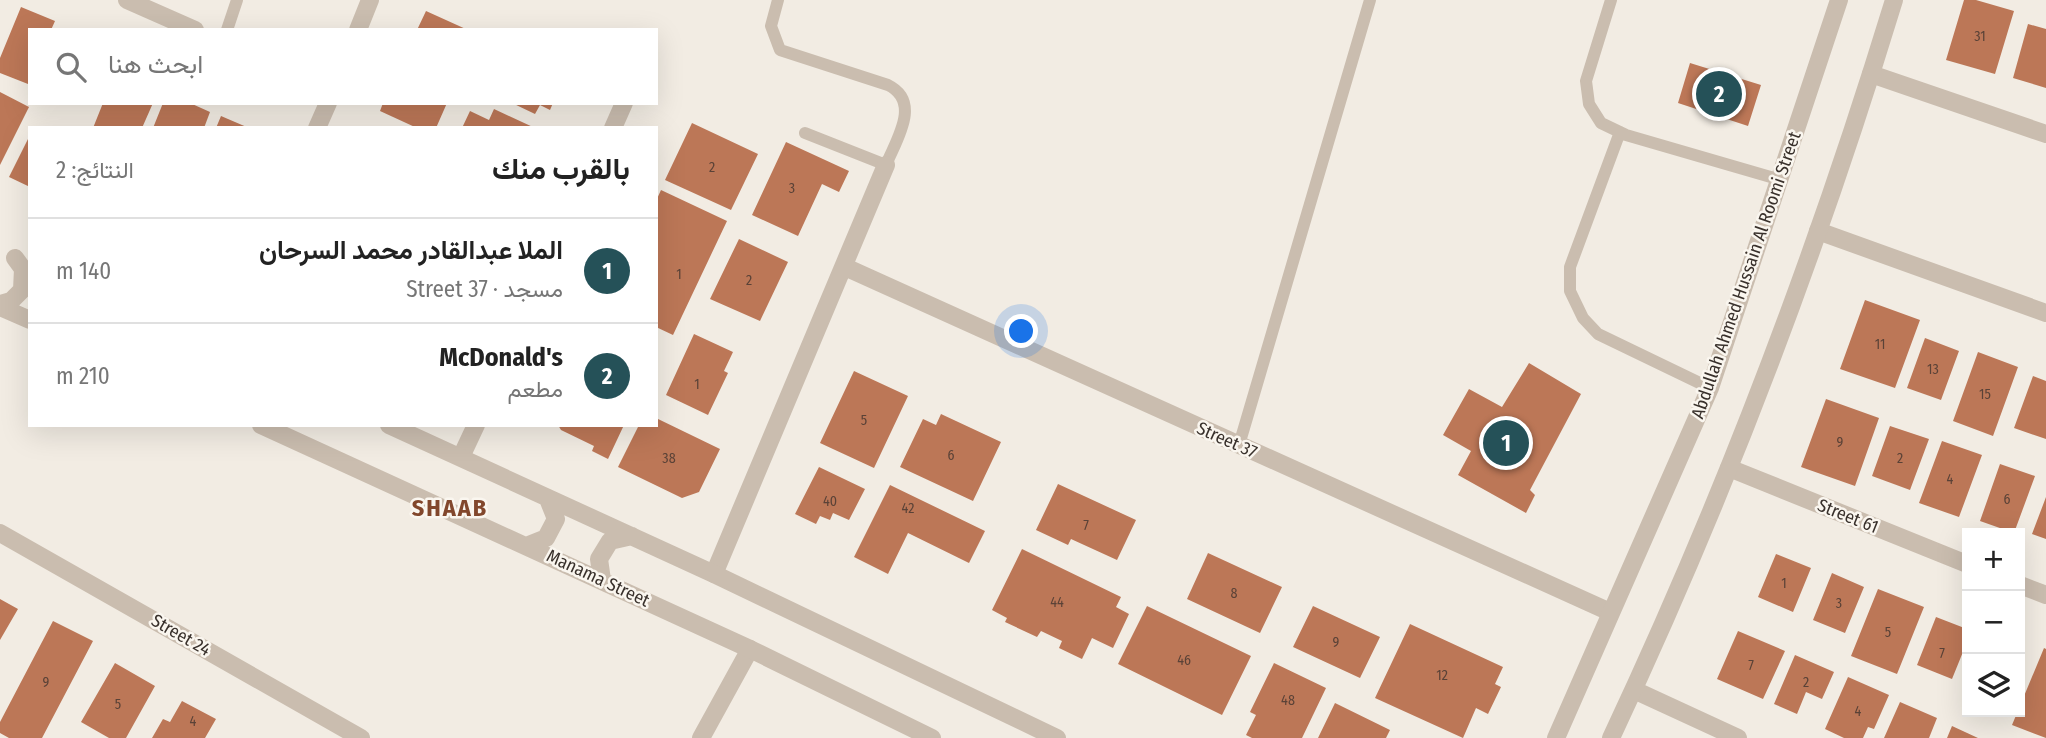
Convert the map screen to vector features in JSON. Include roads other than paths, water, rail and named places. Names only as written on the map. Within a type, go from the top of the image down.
[{"type":"street","points":[[127,0],[190,28]]},
{"type":"street","points":[[359,28],[370,0]]},
{"type":"street","name":"Abdullah Ahmed Hussain Al Roomi Street","points":[[1556,738],[1710,388],[1782,180],[1839,0]]},
{"type":"street","points":[[1611,738],[1729,468],[1818,231],[1894,0]]},
{"type":"street","points":[[1871,74],[2046,134]]},
{"type":"street","points":[[318,126],[327,105]]},
{"type":"street","points":[[614,126],[623,105]]},
{"type":"street","points":[[714,574],[886,165]]},
{"type":"street","points":[[1818,231],[2046,313]]},
{"type":"street","points":[[0,305],[11,301],[22,290],[23,270],[15,258]]},
{"type":"street","name":"Street 37","points":[[845,267],[1610,612]]},
{"type":"street","points":[[0,305],[28,319]]},
{"type":"street","name":"Manama Street","points":[[265,427],[750,649],[932,738]]},
{"type":"street","points":[[394,427],[714,574],[1057,738]]},
{"type":"street","points":[[461,457],[475,427]]},
{"type":"street","name":"Street 61","points":[[1729,468],[1962,562]]},
{"type":"street","points":[[527,546],[546,538],[556,519],[548,499]]},
{"type":"street","name":"Street 24","points":[[0,533],[361,738]]},
{"type":"street","points":[[602,580],[598,559],[611,541],[632,536]]},
{"type":"street","points":[[2025,587],[2046,595]]},
{"type":"street","points":[[701,738],[750,649]]},
{"type":"street","points":[[1634,690],[1738,738]]},
{"type":"lane","points":[[228,28],[237,0]]},
{"type":"lane","points":[[778,0],[771,26],[780,50],[888,85],[901,95],[906,118],[886,165],[805,133]]},
{"type":"lane","points":[[1239,445],[1370,0]]},
{"type":"lane","points":[[1611,0],[1589,69],[1586,94],[1601,123],[1620,132],[1782,180]]},
{"type":"lane","points":[[1620,132],[1570,267],[1570,292],[1583,318],[1598,334],[1710,388]]},
{"type":"place","name":"McDonald's","points":[[1719,94]]},
{"type":"place","name":"الملا عبدالقادر محمد السرحان","points":[[1506,443]]},
{"type":"district","name":"SHAAB","points":[[450,508]]}]
